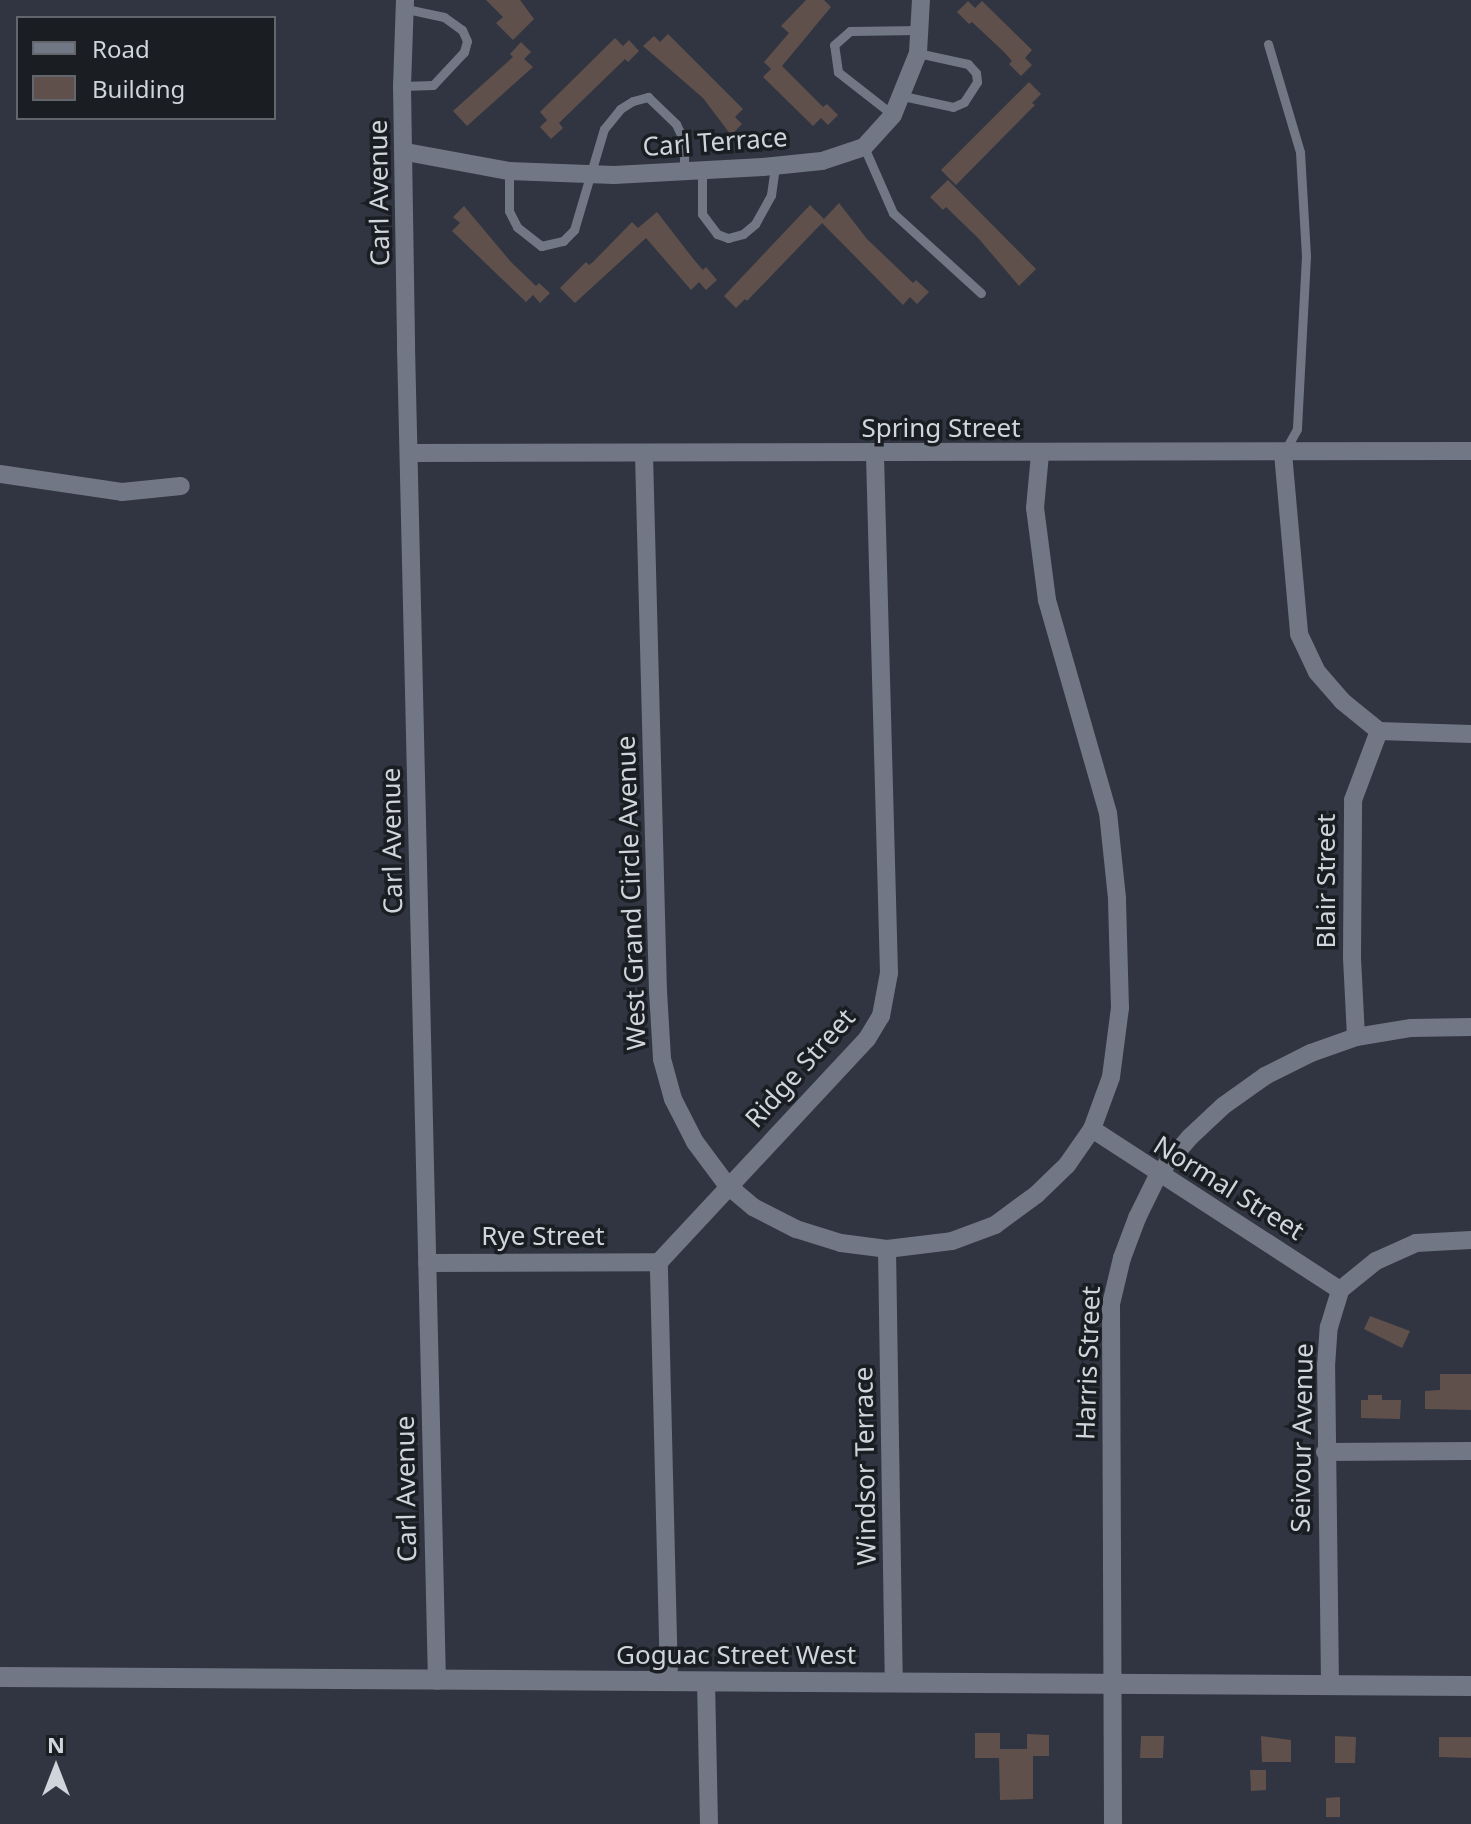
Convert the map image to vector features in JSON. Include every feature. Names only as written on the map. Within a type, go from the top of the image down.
[{"type":"street","name":"Carl Terrace","points":[[406,152],[509,171],[591,174],[693,171],[822,161],[864,147],[893,115],[918,53],[921,0]]},
{"type":"street","name":"Carl Avenue","points":[[405,4],[402,86],[406,152],[437,1681]]},
{"type":"street","name":"Spring Street","points":[[410,453],[1283,453],[1449,448],[1471,451]]},
{"type":"street","points":[[1283,453],[1299,634],[1317,672],[1342,701],[1379,731],[1471,734]]},
{"type":"street","name":"West Grand Circle Avenue","points":[[644,454],[662,1059],[673,1099],[695,1142],[727,1185],[753,1207],[796,1229],[841,1243],[887,1249],[952,1241],[995,1225],[1037,1194],[1067,1165],[1092,1129],[1111,1077],[1120,1008],[1117,898],[1108,813],[1043,575],[1035,508],[1040,454]]},
{"type":"street","name":"Ridge Street","points":[[659,1262],[727,1185],[867,1039],[881,1016],[889,973],[875,454]]},
{"type":"street","points":[[0,474],[122,492],[181,486]]},
{"type":"street","name":"Blair Street","points":[[1356,1037],[1351,943],[1353,800],[1379,731]]},
{"type":"street","name":"Harris Street","points":[[1113,1824],[1111,1304],[1122,1258],[1159,1173],[1190,1137],[1223,1106],[1265,1076],[1311,1053],[1356,1037],[1411,1028],[1471,1027]]},
{"type":"street","name":"Normal Street","points":[[1092,1129],[1340,1290]]},
{"type":"street","points":[[1340,1290],[1376,1261],[1416,1243],[1471,1240]]},
{"type":"street","name":"Windsor Terrace","points":[[887,1249],[894,1682]]},
{"type":"street","points":[[659,1262],[669,1680]]},
{"type":"street","name":"Rye Street","points":[[427,1263],[659,1262]]},
{"type":"street","name":"Seivour Avenue","points":[[1330,1685],[1325,1452],[1328,1340],[1340,1290]]},
{"type":"street","points":[[1325,1452],[1471,1451]]},
{"type":"street","name":"Goguac Street West","points":[[0,1677],[1471,1686]]},
{"type":"street","points":[[706,1681],[709,1824]]},
{"type":"lane","points":[[402,86],[433,85],[464,52],[467,41],[462,30],[444,17],[405,4]]},
{"type":"lane","points":[[893,115],[838,72],[834,45],[850,31],[919,30]]},
{"type":"lane","points":[[1268,44],[1300,152],[1306,256],[1297,429],[1283,453]]},
{"type":"lane","points":[[903,96],[935,106],[953,107],[964,102],[977,82],[976,73],[968,64],[918,53]]},
{"type":"lane","points":[[509,171],[509,211],[517,227],[541,246],[563,241],[574,230],[604,129],[620,109],[648,97],[663,109],[684,141],[702,214],[717,234],[728,238],[743,234],[755,224],[771,195],[775,166]]},
{"type":"lane","points":[[864,147],[893,213],[981,293]]},
{"type":"building","points":[[486,0],[520,0],[534,19],[513,40],[496,23],[503,17]]},
{"type":"building","points":[[806,0],[824,0],[831,7],[782,66],[823,107],[827,104],[838,115],[828,125],[821,118],[813,126],[763,77],[771,69],[764,62],[789,33],[781,26]]},
{"type":"building","points":[[968,1],[975,8],[982,1],[1032,50],[1025,58],[1032,65],[1021,76],[1009,64],[1012,61],[1004,52],[957,12]]},
{"type":"building","points":[[668,34],[743,109],[735,117],[742,124],[731,135],[703,98],[643,46],[654,36],[660,42]]},
{"type":"building","points":[[615,38],[623,46],[629,40],[639,51],[628,62],[625,59],[559,123],[563,128],[551,139],[540,127],[547,120],[540,112]]},
{"type":"building","points":[[521,42],[531,52],[524,59],[533,67],[467,126],[453,111],[513,57],[510,54]]},
{"type":"building","points":[[1029,82],[1041,94],[1032,103],[1035,105],[956,185],[941,170]]},
{"type":"building","points":[[948,180],[1036,269],[1019,286],[979,239],[946,207],[943,210],[930,197]]},
{"type":"building","points":[[839,203],[867,239],[913,283],[916,280],[929,292],[917,304],[910,297],[903,305],[822,223],[747,301],[745,299],[736,308],[724,296],[810,205],[824,219]]},
{"type":"building","points":[[464,206],[511,262],[536,286],[539,283],[550,293],[540,303],[533,295],[526,302],[452,231],[460,223],[453,217]]},
{"type":"building","points":[[657,212],[695,261],[703,270],[706,267],[717,280],[706,290],[699,282],[691,290],[646,238],[575,303],[560,288],[586,262],[589,265],[593,262],[632,222],[638,228]]},
{"type":"building","points":[[1370,1316],[1410,1331],[1402,1348],[1364,1329]]},
{"type":"building","points":[[1440,1374],[1471,1374],[1471,1410],[1425,1409],[1425,1391],[1440,1390]]},
{"type":"building","points":[[1368,1395],[1382,1395],[1382,1400],[1401,1400],[1400,1419],[1361,1418],[1361,1400],[1368,1400]]},
{"type":"building","points":[[975,1733],[1000,1733],[1000,1749],[1027,1749],[1027,1734],[1049,1735],[1049,1756],[1033,1756],[1033,1799],[1000,1800],[999,1758],[975,1758]]},
{"type":"building","points":[[1141,1736],[1164,1736],[1163,1758],[1140,1758]]},
{"type":"building","points":[[1261,1736],[1291,1740],[1291,1762],[1262,1762]]},
{"type":"building","points":[[1335,1736],[1356,1737],[1355,1763],[1335,1763]]},
{"type":"building","points":[[1439,1737],[1471,1737],[1471,1758],[1439,1757]]},
{"type":"building","points":[[1250,1770],[1266,1770],[1266,1790],[1251,1791]]},
{"type":"building","points":[[1340,1797],[1340,1817],[1326,1817],[1326,1798]]}]
